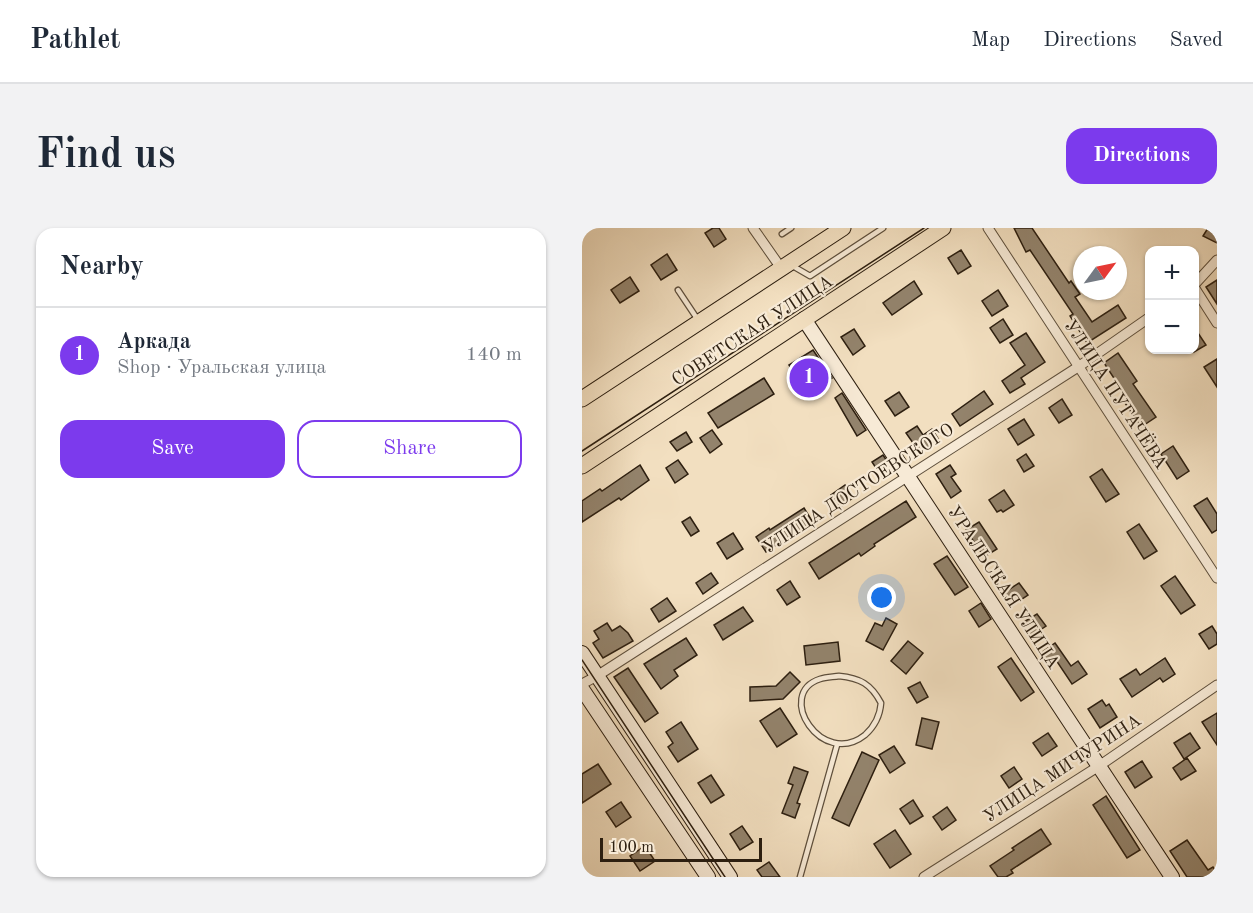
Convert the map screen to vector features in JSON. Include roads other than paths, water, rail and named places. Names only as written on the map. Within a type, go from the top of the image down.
[{"type":"main road","name":"СОВЕТСКАЯ УЛИЦА","points":[[582,399],[843,228]]},
{"type":"main road","name":"СОВЕТСКАЯ УЛИЦА","points":[[582,466],[944,228]]},
{"type":"street","points":[[753,228],[785,266]]},
{"type":"street","name":"УЛИЦА ПУГАЧЁВА","points":[[988,228],[1217,578]]},
{"type":"street","points":[[1199,280],[1217,260]]},
{"type":"street","points":[[1199,294],[1217,323]]},
{"type":"street","name":"УРАЛЬСКАЯ УЛИЦА","points":[[804,319],[1172,877]]},
{"type":"street","name":"УЛИЦА ДОСТОЕВСКОГО","points":[[582,684],[1078,367],[1145,320]]},
{"type":"street","points":[[582,653],[730,877]]},
{"type":"street","name":"УЛИЦА МИЧУРИНА","points":[[924,877],[1099,766],[1217,685]]},
{"type":"street","points":[[582,689],[708,877]]},
{"type":"lane","points":[[782,234],[791,228]]},
{"type":"lane","points":[[785,266],[810,276],[884,228]]},
{"type":"lane","points":[[678,290],[699,322]]},
{"type":"lane","points":[[852,677],[866,682],[876,693],[881,703],[880,712],[876,723],[861,738],[849,744],[837,745],[824,739],[810,726],[801,710],[801,699],[805,690],[821,678],[852,677]]},
{"type":"lane","points":[[800,877],[837,745]]},
{"type":"tram line","points":[[582,451],[924,228]]},
{"type":"tram line","points":[[582,660],[725,877]]},
{"type":"place","name":"Аркада","points":[[809,378]]}]
